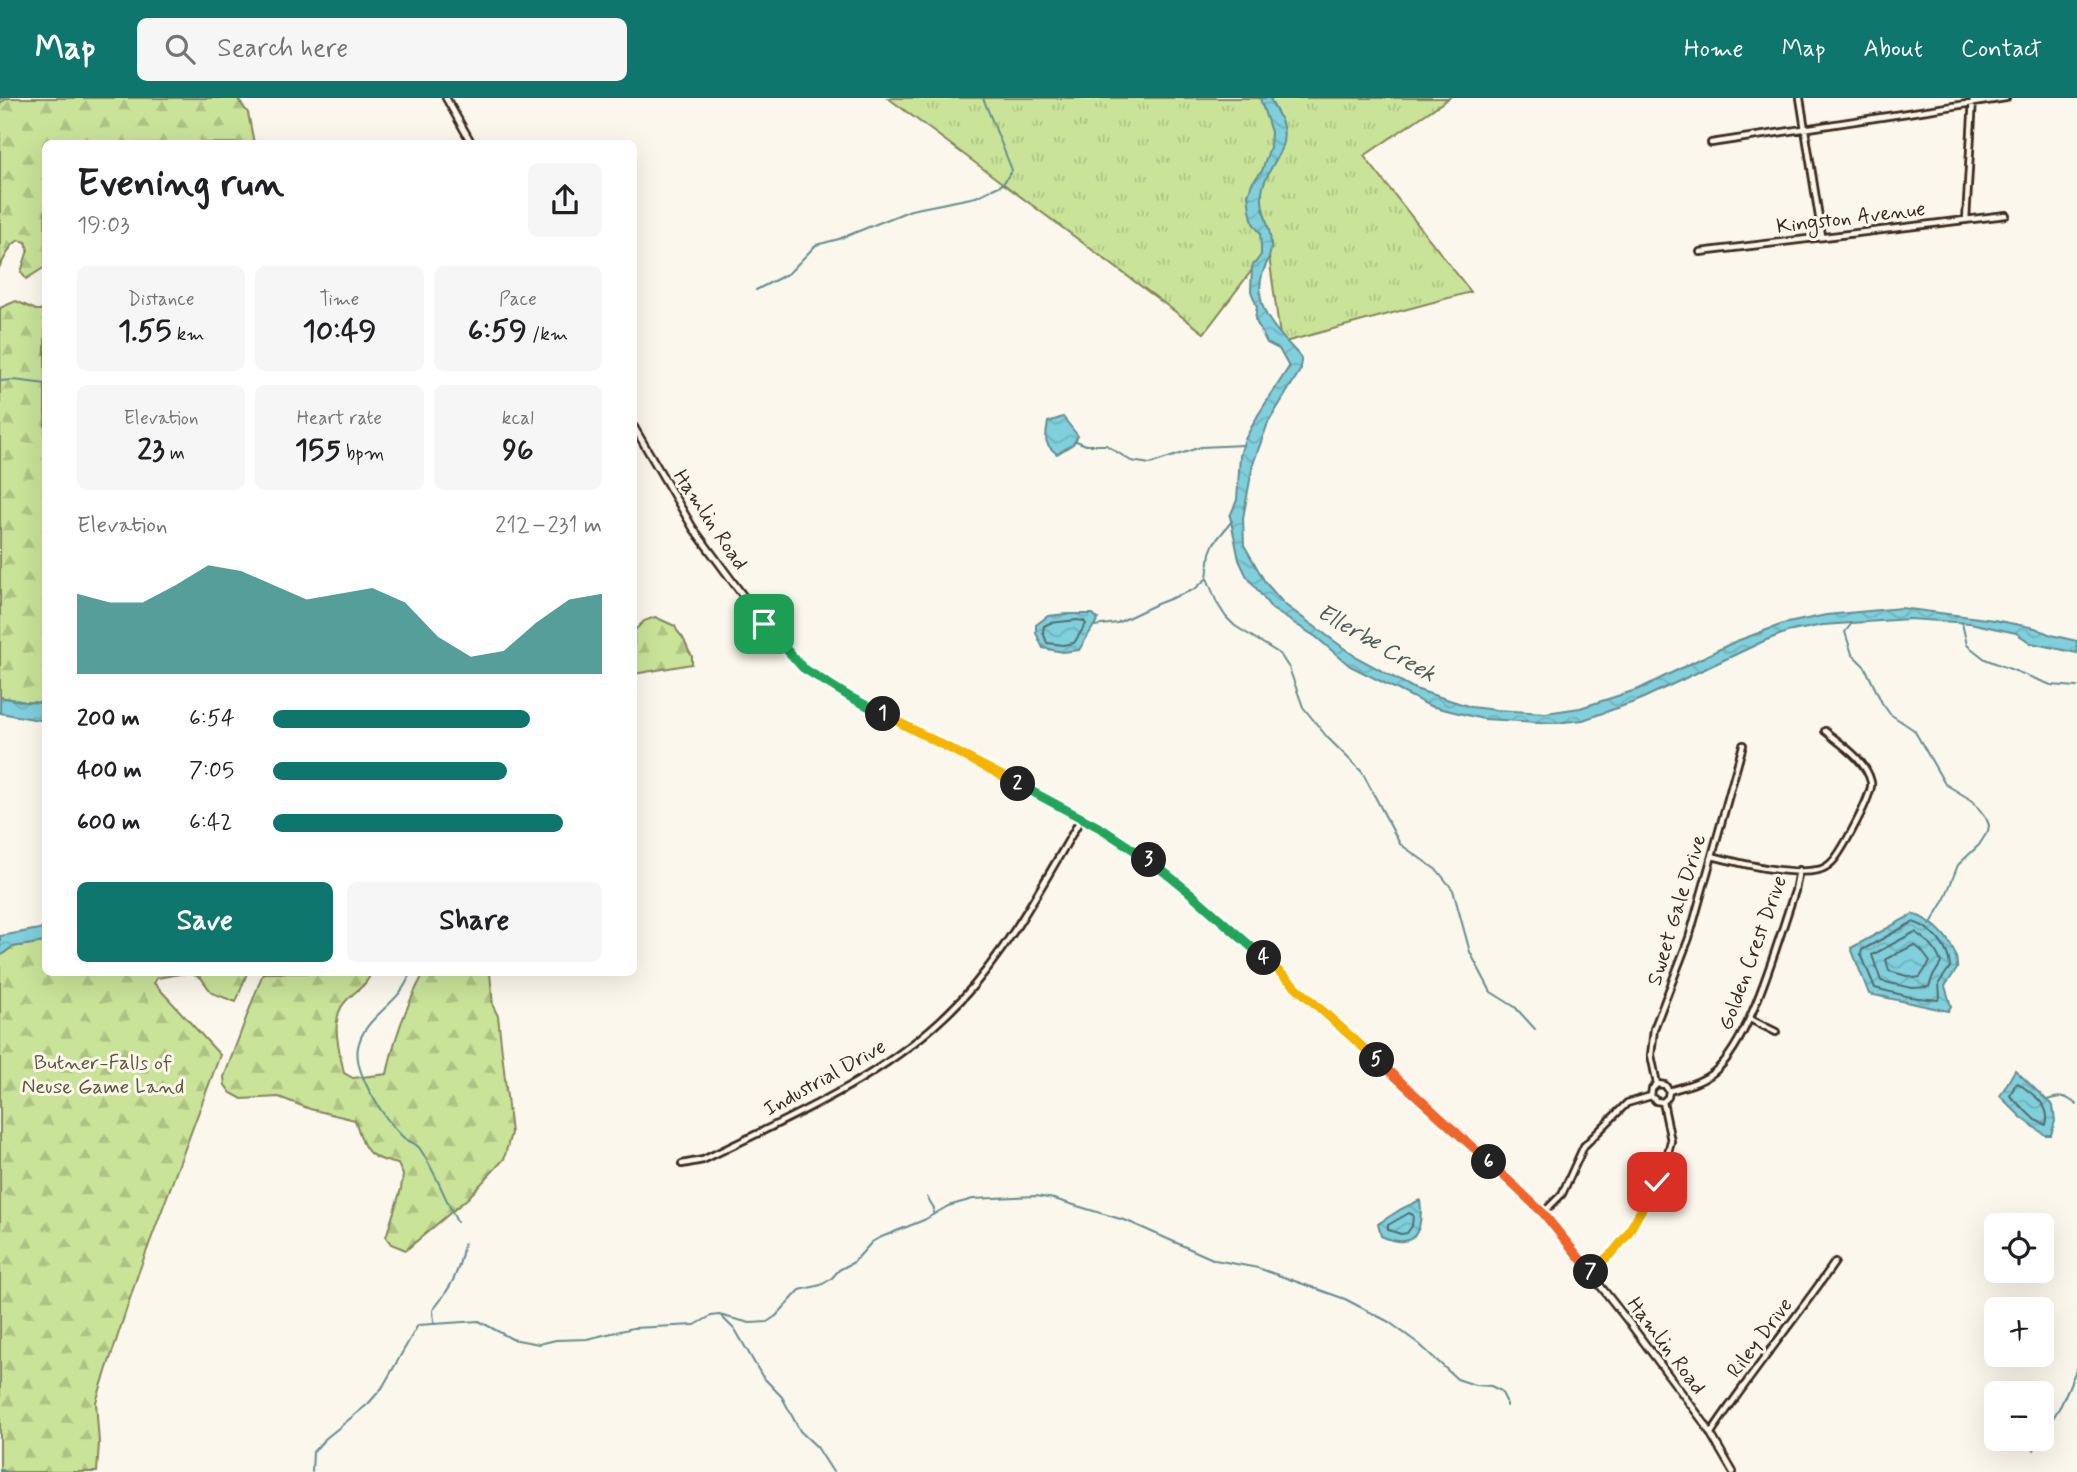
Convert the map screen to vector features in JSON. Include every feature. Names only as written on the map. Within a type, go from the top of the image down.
[{"type":"street","points":[[446,98],[470,140]]},
{"type":"street","points":[[1800,98],[1822,236]]},
{"type":"street","points":[[1711,144],[1973,100],[2006,98]]},
{"type":"street","points":[[1966,220],[1973,100]]},
{"type":"street","name":"Kingston Avenue","points":[[1700,252],[2006,215]]},
{"type":"street","name":"Hamlin Road","points":[[637,432],[693,528],[764,624],[803,668],[850,697],[1082,817],[1128,845],[1182,886],[1450,1125],[1543,1213],[1591,1272],[1711,1433],[1733,1472]]},
{"type":"street","points":[[1712,856],[1754,866],[1800,870],[1822,869],[1834,861],[1872,790],[1871,779],[1860,762],[1825,731]]},
{"type":"street","name":"Sweet Gale Drive","points":[[1657,1084],[1651,1055],[1654,1029],[1689,938],[1743,745]]},
{"type":"street","name":"Industrial Drive","points":[[682,1164],[703,1160],[860,1082],[897,1056],[947,1013],[967,993],[1010,938],[1082,817]]},
{"type":"street","name":"Golden Crest Drive","points":[[1669,1091],[1699,1082],[1721,1066],[1735,1047],[1750,1019],[1800,870]]},
{"type":"street","points":[[1750,1019],[1776,1032]]},
{"type":"street","points":[[1651,1096],[1652,1089],[1657,1084],[1665,1085],[1669,1091],[1663,1102]]},
{"type":"street","points":[[1543,1213],[1562,1194],[1584,1146],[1627,1103],[1651,1096]]},
{"type":"street","points":[[1651,1096],[1656,1101],[1663,1102]]},
{"type":"street","points":[[1591,1272],[1627,1235],[1664,1169],[1671,1140],[1663,1102]]},
{"type":"street","name":"Riley Drive","points":[[1711,1433],[1762,1359],[1796,1318],[1835,1262]]},
{"type":"green space","points":[[0,98],[237,98],[248,113],[253,140],[42,140],[42,269],[26,279],[21,272],[28,250],[26,242],[19,240],[12,245],[0,266]]},
{"type":"green space","points":[[888,98],[1449,98],[1364,156],[1471,292],[1281,343],[1268,249],[1204,333]]},
{"type":"green space","points":[[16,301],[42,310],[42,703],[0,697],[0,308]]},
{"type":"green space","points":[[655,617],[675,626],[692,656],[692,664],[637,673],[637,628],[644,621]]},
{"type":"green space","name":"Butner-Falls of Neuse Game Land","points":[[42,942],[42,976],[169,976],[157,978],[154,983],[220,1055],[138,1274],[96,1402],[99,1443],[97,1472],[0,1472],[0,956],[12,947]]},
{"type":"green space","points":[[197,976],[246,976],[236,1002],[212,993]]},
{"type":"green space","points":[[262,976],[370,976],[345,1002],[338,1017],[337,1036],[344,1073],[353,1078],[387,1074],[401,1022],[423,976],[490,976],[493,1006],[498,1016],[511,1133],[504,1159],[468,1198],[406,1250],[391,1244],[386,1237],[403,1175],[398,1164],[378,1158],[368,1151],[355,1120],[310,1109],[279,1097],[242,1099],[231,1093],[225,1085],[224,1077]]},
{"type":"water","points":[[1260,98],[1270,98],[1281,120],[1284,136],[1283,144],[1263,187],[1263,209],[1271,249],[1262,275],[1261,299],[1275,328],[1301,359],[1301,369],[1268,423],[1253,464],[1243,518],[1244,545],[1265,582],[1284,604],[1356,657],[1415,689],[1471,707],[1546,713],[1580,708],[1639,689],[1734,642],[1783,624],[1826,615],[1901,608],[1994,620],[2035,628],[2077,641],[2077,653],[2031,643],[2016,633],[1970,623],[1909,619],[1823,625],[1787,632],[1764,641],[1637,701],[1583,720],[1555,723],[1483,719],[1430,706],[1350,666],[1316,637],[1272,609],[1246,575],[1239,560],[1230,516],[1237,500],[1240,456],[1244,441],[1289,367],[1279,349],[1267,343],[1255,319],[1257,307],[1251,291],[1252,267],[1261,255],[1261,246],[1260,233],[1253,223],[1248,195],[1252,183],[1262,171],[1270,147],[1271,132]]},
{"type":"water","points":[[1063,417],[1078,436],[1073,444],[1057,454],[1047,443],[1048,422]]},
{"type":"water","points":[[1093,614],[1098,619],[1079,650],[1063,652],[1043,648],[1036,633],[1036,625],[1048,616]]},
{"type":"water","points":[[0,697],[42,703],[42,720],[0,713]]},
{"type":"water","points":[[1913,914],[1937,928],[1954,951],[1957,969],[1945,986],[1951,1006],[1948,1011],[1869,994],[1851,948]]},
{"type":"water","points":[[42,929],[42,942],[12,947],[0,956],[0,936]]},
{"type":"water","points":[[2015,1070],[2053,1106],[2055,1121],[2051,1135],[2045,1135],[2021,1117],[2000,1096]]},
{"type":"water","points":[[1420,1200],[1420,1221],[1414,1236],[1402,1241],[1381,1236],[1378,1224]]},
{"type":"waterway","points":[[0,103],[8,98]]},
{"type":"waterway","points":[[756,290],[789,273],[816,245],[839,239],[911,210],[976,197],[1003,184],[1012,170],[983,98]]},
{"type":"waterway","points":[[0,381],[42,384]]},
{"type":"waterway","points":[[1076,441],[1086,445],[1106,445],[1131,461],[1150,464],[1201,447],[1243,445]]},
{"type":"waterway","points":[[1232,521],[1214,543],[1210,553],[1207,578],[1217,603],[1235,626],[1280,654],[1289,668],[1303,707],[1327,737],[1362,772],[1400,844],[1438,871],[1453,890],[1470,952],[1491,992],[1515,1007],[1535,1029]]},
{"type":"waterway","points":[[1094,626],[1117,623],[1195,589],[1206,579]]},
{"type":"waterway","points":[[1852,623],[1845,632],[1852,654],[1865,667],[1882,703],[1890,714],[1914,730],[1945,784],[1973,801],[1989,825],[1979,845],[1958,865],[1943,903],[1930,925]]},
{"type":"waterway","points":[[1962,623],[1967,645],[1985,659],[2051,685],[2077,687]]},
{"type":"waterway","points":[[409,976],[399,993],[362,1036],[358,1047],[360,1070],[380,1108],[405,1139],[420,1149],[457,1222]]},
{"type":"waterway","points":[[2047,1100],[2062,1097],[2077,1105]]},
{"type":"waterway","points":[[312,1472],[313,1452],[368,1404],[382,1388],[418,1325],[479,1321],[512,1339],[539,1344],[556,1340],[587,1339],[633,1328],[695,1325],[711,1316],[719,1315],[750,1323],[767,1322],[800,1290],[821,1285],[831,1279],[839,1270],[854,1262],[872,1242],[924,1220],[948,1206],[973,1199],[1036,1196],[1054,1199],[1127,1221],[1215,1260],[1258,1268],[1345,1299],[1389,1322],[1419,1344],[1457,1379],[1475,1385],[1491,1386],[1501,1391],[1506,1406]]},
{"type":"waterway","points":[[927,1197],[934,1208],[933,1213]]},
{"type":"waterway","points":[[434,1322],[433,1310],[454,1279],[464,1243]]},
{"type":"waterway","points":[[720,1315],[736,1331],[762,1376],[782,1397],[800,1431],[817,1447],[833,1472]]},
{"type":"waterway","points":[[2054,1416],[2077,1368]]},
{"type":"waterway","points":[[0,1469],[7,1472]]},
{"type":"route","points":[[764,624],[799,664],[831,687],[1084,819],[1116,837],[1160,868],[1518,1188],[1543,1213],[1591,1272],[1627,1235],[1657,1182]]},
{"type":"water label","name":"Ellerbe Creek","points":[[1376,644]]}]
